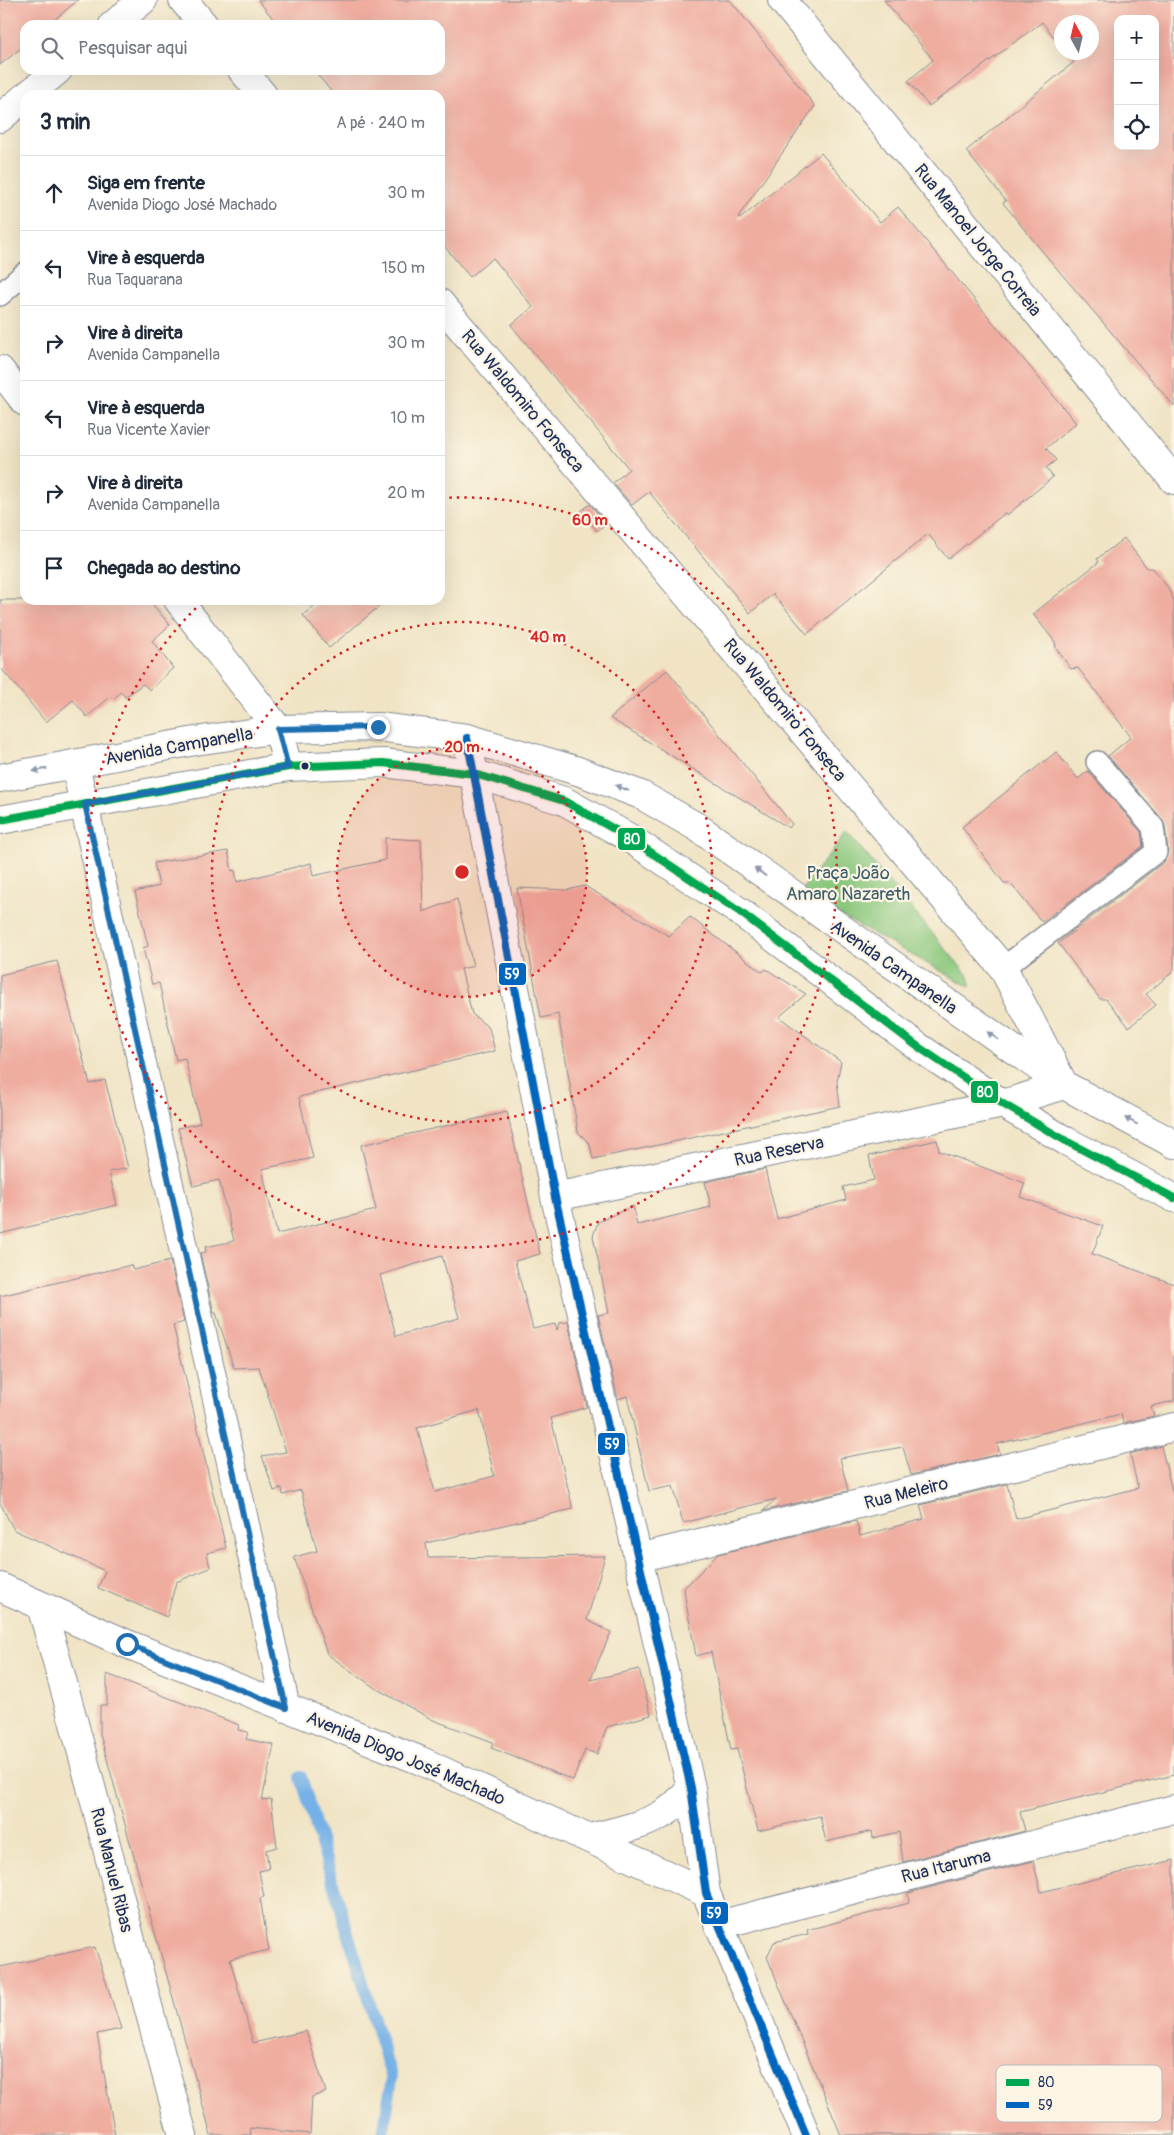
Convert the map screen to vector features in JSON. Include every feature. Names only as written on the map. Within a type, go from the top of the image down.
[{"type":"street","points":[[119,20],[143,0]]},
{"type":"street","points":[[183,0],[200,20]]},
{"type":"street","name":"Rua Manoel Jorge Correia","points":[[782,0],[1174,480]]},
{"type":"street","points":[[33,90],[52,75]]},
{"type":"street","points":[[246,75],[259,90]]},
{"type":"street","points":[[0,118],[20,101]]},
{"type":"street","name":"Rua Waldomiro Fonseca","points":[[445,309],[1003,968],[1064,1086]]},
{"type":"street","points":[[0,370],[20,396]]},
{"type":"street","points":[[182,605],[278,729],[288,767]]},
{"type":"street","name":"Avenida Campanella","points":[[0,778],[195,741],[278,729],[378,727],[467,738],[578,771],[641,795],[697,827],[1064,1086],[1174,1144]]},
{"type":"street","points":[[467,738],[555,1197],[690,1788],[706,1894],[806,2135]]},
{"type":"street","points":[[0,820],[288,767],[383,763],[474,774],[564,801],[628,837],[740,912],[918,1046],[1003,1104],[1066,1141],[1174,1198]]},
{"type":"street","points":[[76,764],[286,1708]]},
{"type":"street","points":[[1003,1104],[1064,1086]]},
{"type":"street","name":"Rua Reserva","points":[[555,1197],[1003,1104]]},
{"type":"street","name":"Rua Meleiro","points":[[638,1558],[1174,1427]]},
{"type":"street","name":"Avenida Diogo José Machado","points":[[0,1587],[41,1606],[286,1708],[419,1760],[706,1894]]},
{"type":"street","name":"Rua Manuel Ribas","points":[[41,1606],[62,1676],[151,2023],[183,2135]]},
{"type":"street","points":[[589,1838],[627,1828],[662,1815],[676,1804],[690,1788]]},
{"type":"street","name":"Rua Itaruma","points":[[718,1925],[1174,1809]]},
{"type":"lane","points":[[0,295],[20,277]]},
{"type":"lane","points":[[1003,968],[1156,852],[1153,827],[1097,762]]},
{"type":"green space","name":"Praça João Amaro Nazareth","points":[[847,832],[970,978],[970,987],[799,893]]},
{"type":"building","points":[[0,0],[78,0],[54,20],[20,20],[20,49],[0,65]]},
{"type":"building","points":[[258,0],[730,0],[815,106],[738,217],[740,219],[821,153],[880,222],[898,207],[1076,423],[1046,448],[1056,460],[1046,468],[1053,477],[1007,515],[1005,513],[948,559],[928,534],[807,634],[773,594],[750,613],[649,492],[632,505],[613,483],[629,469],[511,325],[533,307],[493,258],[470,277],[445,247],[445,90],[330,90],[318,75],[445,75],[445,20],[274,20]]},
{"type":"building","points":[[884,0],[1174,0],[1174,406],[1042,251],[1003,203],[1006,201],[966,151],[1074,62],[1072,60],[1099,60],[1099,15],[1054,15],[1054,37],[1042,22],[929,106],[908,81],[933,60]]},
{"type":"building","points":[[590,504],[606,524],[597,531],[581,511]]},
{"type":"building","points":[[1124,538],[1147,568],[1153,568],[1168,588],[1174,601],[1174,971],[1146,994],[1156,1005],[1129,1027],[1106,999],[1100,999],[1058,943],[1164,862],[1168,851],[1165,826],[1162,819],[1108,756],[1131,737],[1078,668],[1071,669],[1056,648],[1055,642],[1033,614],[1099,562],[1097,559]]},
{"type":"building","points":[[0,600],[20,600],[20,605],[153,605],[170,625],[152,641],[173,668],[150,690],[143,684],[125,697],[121,692],[113,699],[110,697],[87,717],[73,700],[46,722],[0,667]]},
{"type":"building","points":[[315,605],[381,605],[329,648],[303,615]]},
{"type":"building","points":[[667,670],[792,824],[789,828],[610,718]]},
{"type":"building","points":[[1056,752],[1078,779],[1088,771],[1141,832],[1143,846],[1042,922],[1010,883],[1004,883],[962,827]]},
{"type":"building","points":[[385,838],[421,840],[423,912],[457,899],[473,966],[461,969],[472,1014],[489,1028],[495,1051],[299,1097],[313,1158],[262,1169],[277,1234],[376,1210],[361,1145],[507,1112],[540,1254],[515,1261],[533,1329],[555,1324],[557,1330],[559,1323],[568,1322],[587,1407],[551,1418],[573,1509],[426,1543],[428,1558],[605,1556],[587,1620],[611,1632],[590,1680],[639,1669],[651,1715],[607,1727],[597,1754],[585,1750],[573,1780],[491,1748],[493,1742],[433,1720],[375,1688],[327,1654],[294,1557],[317,1551],[301,1490],[283,1495],[282,1488],[274,1491],[262,1456],[286,1452],[259,1367],[234,1368],[216,1313],[214,1313],[200,1253],[206,1252],[205,1247],[234,1241],[219,1180],[193,1186],[178,1128],[200,1123],[185,1058],[176,1060],[159,983],[152,984],[143,948],[148,946],[135,892],[159,886],[154,863],[228,851],[232,871],[235,870],[237,882],[311,863],[313,876],[385,860]],"holes":[[[442,1256],[459,1318],[396,1336],[380,1275]],[[479,1410],[494,1476],[435,1492],[417,1428]]]},
{"type":"building","points":[[585,886],[669,936],[690,917],[762,972],[766,969],[806,994],[779,1017],[841,1062],[837,1081],[840,1106],[593,1159],[590,1144],[578,1132],[558,1014],[541,1018],[517,888],[567,890]]},
{"type":"building","points":[[57,961],[90,1084],[105,1080],[128,1168],[109,1172],[117,1205],[0,1234],[0,975]]},
{"type":"building","points":[[937,1140],[939,1151],[1025,1183],[1020,1197],[1103,1226],[1092,1254],[1174,1284],[1174,1401],[1151,1406],[1154,1416],[1123,1423],[1121,1414],[997,1444],[1000,1454],[911,1475],[903,1447],[840,1458],[848,1491],[763,1511],[776,1499],[683,1523],[673,1486],[649,1491],[627,1396],[618,1399],[598,1315],[609,1313],[593,1236],[598,1222],[633,1206],[637,1225],[711,1207],[705,1182],[765,1169],[777,1219],[846,1200],[843,1187],[874,1180],[869,1156]]},
{"type":"building","points":[[170,1261],[184,1322],[173,1325],[226,1548],[207,1553],[210,1568],[176,1582],[167,1617],[98,1588],[105,1571],[14,1530],[0,1503],[0,1296],[131,1265],[133,1270]]},
{"type":"building","points":[[1161,1446],[1174,1499],[1174,1775],[1020,1812],[1025,1831],[903,1862],[899,1832],[873,1838],[872,1831],[826,1842],[820,1816],[758,1831],[737,1749],[731,1750],[711,1652],[696,1656],[686,1603],[684,1588],[718,1554],[856,1521],[860,1536],[924,1519],[920,1505],[1007,1484],[1016,1519],[1138,1488],[1130,1454]]},
{"type":"building","points":[[107,1674],[239,1725],[238,1730],[248,1732],[246,1739],[274,1745],[262,1800],[271,1799],[277,1847],[266,1850],[269,1869],[259,1871],[264,1897],[260,1898],[269,1950],[230,1959],[253,2043],[306,2031],[326,2092],[312,2097],[310,2134],[250,2128],[251,2135],[211,2135],[100,1734],[100,1705],[107,1705]]},
{"type":"building","points":[[1174,1860],[1174,2135],[841,2135],[767,1957],[774,1942],[808,1934],[807,1930],[909,1903],[908,1893],[1033,1861],[1041,1892]]},
{"type":"building","points":[[95,1947],[121,2029],[97,2034],[115,2135],[0,2135],[0,1967]]},
{"type":"waterway","points":[[301,1777],[392,2079],[383,2135]]},
{"type":"transit line","name":"59","points":[[467,738],[555,1197],[691,1788],[706,1893],[806,2135]]},
{"type":"transit line","name":"80","points":[[0,820],[288,767],[383,763],[475,774],[564,801],[628,837],[740,912],[917,1046],[1003,1104],[1066,1141],[1174,1198]]},
{"type":"route","points":[[127,1644],[286,1708],[85,804],[288,767],[278,729],[378,727]]}]
